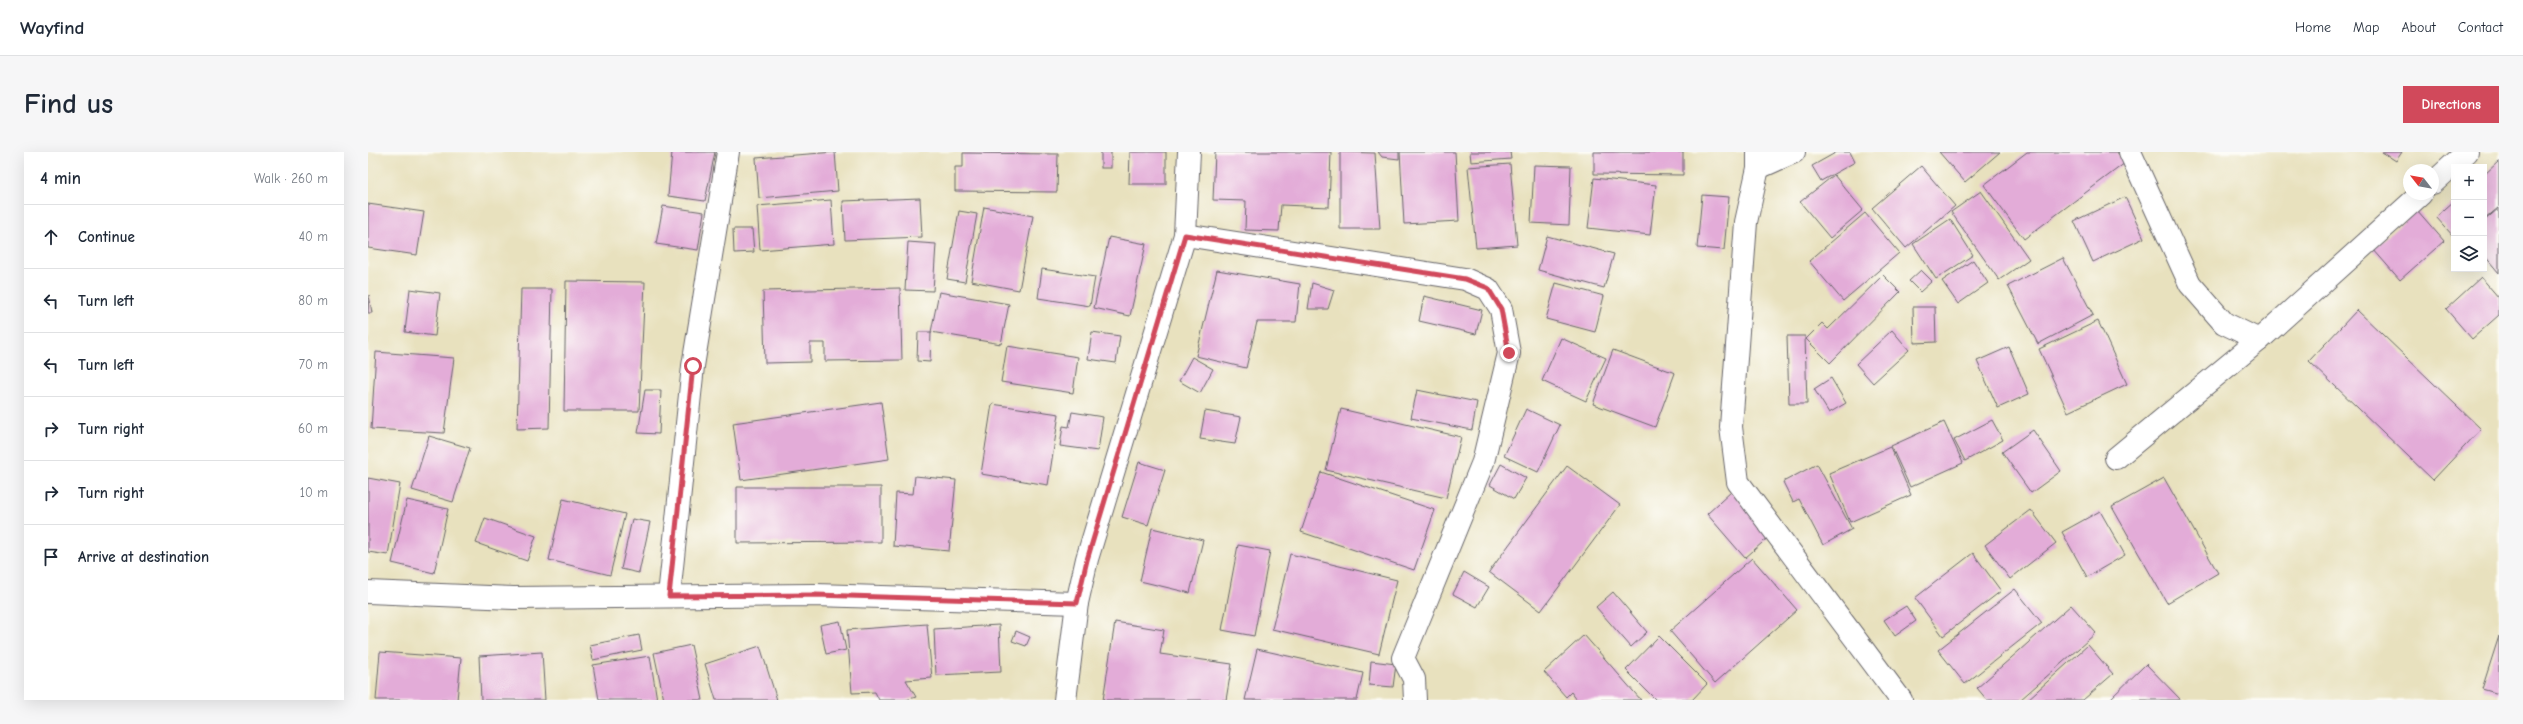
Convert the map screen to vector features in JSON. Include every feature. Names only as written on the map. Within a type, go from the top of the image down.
[{"type":"street","points":[[669,596],[693,366],[728,152]]},
{"type":"street","points":[[1065,700],[1077,603],[1087,560],[1185,235],[1189,152]]},
{"type":"street","points":[[1794,152],[1758,160],[1746,222],[1731,427],[1738,482],[1901,700]]},
{"type":"street","points":[[2130,152],[2190,284],[2224,323],[2260,340]]},
{"type":"street","points":[[2439,178],[2467,152]]},
{"type":"street","points":[[2116,458],[2260,340],[2414,200]]},
{"type":"street","points":[[1185,235],[1465,279],[1488,288],[1501,309],[1509,353],[1483,462],[1403,658],[1414,679],[1415,700]]},
{"type":"street","points":[[368,592],[513,598],[815,595],[1077,603]]},
{"type":"building","points":[[672,152],[715,152],[705,201],[668,196]]},
{"type":"building","points":[[835,152],[838,191],[759,198],[756,158]]},
{"type":"building","points":[[1101,152],[1111,152],[1111,168],[1101,168]]},
{"type":"building","points":[[1130,152],[1166,152],[1166,184],[1129,184]]},
{"type":"building","points":[[1215,152],[1331,152],[1329,207],[1281,205],[1279,231],[1245,230],[1246,201],[1213,200]]},
{"type":"building","points":[[1340,152],[1375,153],[1380,229],[1340,229]]},
{"type":"building","points":[[1378,152],[1399,152],[1399,159],[1382,157]]},
{"type":"building","points":[[1400,152],[1455,152],[1459,221],[1404,224]]},
{"type":"building","points":[[1470,152],[1510,152],[1511,159],[1471,162]]},
{"type":"building","points":[[1594,152],[1683,152],[1683,175],[1594,174]]},
{"type":"building","points":[[1837,152],[1850,152],[1855,162],[1821,181],[1812,166]]},
{"type":"building","points":[[1939,152],[2000,152],[1965,182]]},
{"type":"building","points":[[2027,152],[2117,152],[2125,163],[2024,239],[1984,185]]},
{"type":"building","points":[[2382,152],[2402,152],[2396,161]]},
{"type":"building","points":[[963,153],[1058,154],[1057,192],[955,191],[955,167],[963,167]]},
{"type":"building","points":[[2499,161],[2499,207],[2487,217],[2487,200],[2487,172]]},
{"type":"building","points":[[1510,164],[1517,245],[1476,248],[1468,167]]},
{"type":"building","points":[[1534,165],[1571,166],[1569,225],[1531,223]]},
{"type":"building","points":[[1921,166],[1955,206],[1906,248],[1872,208]]},
{"type":"building","points":[[1834,175],[1863,210],[1830,238],[1800,202]]},
{"type":"building","points":[[1594,178],[1656,185],[1650,235],[1588,228]]},
{"type":"building","points":[[1981,191],[2029,259],[1999,280],[1951,212]]},
{"type":"building","points":[[1702,195],[1729,197],[1724,250],[1697,248]]},
{"type":"building","points":[[2125,197],[2144,238],[2093,262],[2074,221]]},
{"type":"building","points":[[920,198],[922,237],[845,240],[843,201]]},
{"type":"building","points":[[831,200],[834,244],[760,250],[757,206]]},
{"type":"building","points":[[368,204],[424,212],[417,255],[368,248]]},
{"type":"building","points":[[2451,204],[2451,234],[2436,217]]},
{"type":"building","points":[[663,206],[704,212],[698,250],[656,244]]},
{"type":"building","points":[[984,207],[1033,216],[1019,290],[971,281]]},
{"type":"building","points":[[2499,208],[2499,273],[2487,259],[2487,218]]},
{"type":"building","points":[[2417,210],[2444,241],[2400,280],[2373,249]]},
{"type":"building","points":[[959,211],[977,214],[965,282],[947,279]]},
{"type":"building","points":[[1865,213],[1899,253],[1843,301],[1809,261]]},
{"type":"building","points":[[1950,219],[1973,255],[1936,279],[1913,244]]},
{"type":"building","points":[[733,229],[752,229],[754,252],[734,253]]},
{"type":"building","points":[[1547,236],[1614,254],[1604,288],[1538,270]]},
{"type":"building","points":[[1109,237],[1146,244],[1130,316],[1094,308]]},
{"type":"building","points":[[908,242],[936,244],[933,291],[905,290]]},
{"type":"building","points":[[2063,258],[2093,315],[2038,344],[2008,286]]},
{"type":"building","points":[[1973,260],[1988,283],[1958,304],[1942,281]]},
{"type":"building","points":[[1042,269],[1095,277],[1090,306],[1038,298]]},
{"type":"building","points":[[1217,270],[1300,284],[1296,322],[1257,322],[1246,368],[1196,356]]},
{"type":"building","points":[[1921,270],[1932,281],[1920,292],[1909,281]]},
{"type":"building","points":[[1883,275],[1900,292],[1830,363],[1806,339],[1822,323],[1828,329]]},
{"type":"building","points":[[2481,277],[2499,298],[2499,315],[2472,339],[2446,309]]},
{"type":"building","points":[[566,281],[645,282],[639,411],[564,411]]},
{"type":"building","points":[[1312,283],[1334,290],[1328,309],[1308,309]]},
{"type":"building","points":[[1556,283],[1604,296],[1595,332],[1546,319]]},
{"type":"building","points":[[900,288],[902,360],[825,361],[825,343],[810,343],[810,362],[765,363],[763,291]]},
{"type":"building","points":[[410,289],[440,293],[435,336],[405,332]]},
{"type":"building","points":[[521,289],[552,289],[549,428],[517,429]]},
{"type":"building","points":[[939,292],[1009,304],[1001,344],[931,332]]},
{"type":"building","points":[[369,295],[372,313],[368,313]]},
{"type":"building","points":[[1424,296],[1482,310],[1476,334],[1419,321]]},
{"type":"building","points":[[1913,307],[1935,307],[1936,342],[1914,343]]},
{"type":"building","points":[[2357,310],[2481,429],[2433,480],[2309,361]]},
{"type":"building","points":[[2098,321],[2127,384],[2068,412],[2039,349]]},
{"type":"building","points":[[1892,330],[1909,350],[1873,383],[1856,364]]},
{"type":"building","points":[[918,332],[931,332],[930,362],[917,361]]},
{"type":"building","points":[[1092,332],[1120,336],[1116,363],[1088,359]]},
{"type":"building","points":[[1787,336],[1805,336],[1807,404],[1789,404]]},
{"type":"building","points":[[1561,338],[1606,358],[1586,401],[1542,381]]},
{"type":"building","points":[[1007,346],[1078,357],[1073,393],[1001,382]]},
{"type":"building","points":[[2009,347],[2029,394],[1998,408],[1977,361]]},
{"type":"building","points":[[1613,350],[1675,373],[1655,427],[1593,404]]},
{"type":"building","points":[[376,352],[454,358],[444,433],[371,429]]},
{"type":"building","points":[[1192,357],[1213,369],[1200,393],[1179,381]]},
{"type":"building","points":[[1831,378],[1846,403],[1829,413],[1814,389]]},
{"type":"building","points":[[645,390],[661,390],[659,434],[638,433]]},
{"type":"building","points":[[1417,390],[1477,402],[1472,430],[1411,418]]},
{"type":"building","points":[[881,402],[889,459],[741,480],[733,423]]},
{"type":"building","points":[[992,404],[1059,414],[1048,485],[981,474]]},
{"type":"building","points":[[1341,409],[1461,437],[1446,498],[1326,470]]},
{"type":"building","points":[[1526,409],[1560,425],[1538,472],[1504,456]]},
{"type":"building","points":[[1205,411],[1241,417],[1235,444],[1200,439]]},
{"type":"building","points":[[1072,412],[1103,417],[1098,451],[1060,446],[1063,426],[1069,427]]},
{"type":"building","points":[[1992,420],[2003,440],[1965,461],[1954,440]]},
{"type":"building","points":[[1944,422],[1963,463],[1910,487],[1891,446]]},
{"type":"building","points":[[2033,430],[2061,471],[2031,493],[2002,452]]},
{"type":"building","points":[[429,436],[470,448],[453,502],[412,490]]},
{"type":"building","points":[[1890,447],[1911,495],[1850,522],[1829,473]]},
{"type":"building","points":[[1139,462],[1165,470],[1148,525],[1122,517]]},
{"type":"building","points":[[1501,464],[1526,478],[1514,499],[1490,485]]},
{"type":"building","points":[[1817,464],[1852,529],[1823,545],[1799,499],[1793,502],[1783,482]]},
{"type":"building","points":[[1567,466],[1620,505],[1541,611],[1489,572]]},
{"type":"building","points":[[1321,472],[1435,510],[1414,570],[1301,532]]},
{"type":"building","points":[[915,476],[956,480],[949,551],[893,546],[896,493],[913,494]]},
{"type":"building","points":[[368,478],[400,484],[388,555],[368,552]]},
{"type":"building","points":[[2164,478],[2218,573],[2167,603],[2112,507]]},
{"type":"building","points":[[737,487],[881,487],[881,542],[737,543]]},
{"type":"building","points":[[1732,491],[1771,535],[1745,558],[1707,514]]},
{"type":"building","points":[[563,499],[625,514],[610,575],[549,560]]},
{"type":"building","points":[[407,500],[448,509],[434,573],[392,563]]},
{"type":"building","points":[[2031,510],[2056,543],[2010,579],[1985,545]]},
{"type":"building","points":[[2100,511],[2125,555],[2087,577],[2062,532]]},
{"type":"building","points":[[485,518],[536,536],[527,561],[476,543]]},
{"type":"building","points":[[632,519],[650,522],[639,573],[621,569]]},
{"type":"building","points":[[1152,528],[1203,540],[1190,593],[1140,581]]},
{"type":"building","points":[[1238,545],[1270,551],[1254,636],[1222,630]]},
{"type":"building","points":[[1973,553],[2001,591],[1943,636],[1915,598]]},
{"type":"building","points":[[1290,554],[1397,580],[1379,654],[1272,629]]},
{"type":"building","points":[[1752,558],[1797,610],[1715,683],[1670,631]]},
{"type":"building","points":[[1464,572],[1489,587],[1477,607],[1453,594]]},
{"type":"building","points":[[2015,589],[2042,623],[1965,684],[1938,650]]},
{"type":"building","points":[[1613,592],[1647,632],[1631,647],[1596,607]]},
{"type":"building","points":[[2071,605],[2096,633],[2020,700],[1987,700],[1977,688]]},
{"type":"building","points":[[1906,606],[1916,621],[1895,636],[1884,620]]},
{"type":"building","points":[[840,621],[846,650],[826,654],[820,625]]},
{"type":"building","points":[[1115,622],[1164,630],[1160,654],[1232,664],[1226,700],[1103,700]]},
{"type":"building","points":[[927,624],[932,678],[906,680],[916,697],[906,700],[879,700],[875,692],[852,693],[847,630]]},
{"type":"building","points":[[999,625],[1001,672],[936,675],[934,629]]},
{"type":"building","points":[[1016,631],[1030,637],[1026,646],[1012,641]]},
{"type":"building","points":[[639,635],[642,650],[593,660],[590,645]]},
{"type":"building","points":[[1584,635],[1641,700],[1577,700],[1571,692],[1566,697],[1544,672]]},
{"type":"building","points":[[1659,636],[1707,684],[1692,700],[1656,700],[1626,670]]},
{"type":"building","points":[[2499,636],[2499,694],[2482,689]]},
{"type":"building","points":[[691,645],[703,700],[664,700],[654,653]]},
{"type":"building","points":[[2088,645],[2113,674],[2083,700],[2027,700]]},
{"type":"building","points":[[760,646],[777,700],[716,700],[705,664]]},
{"type":"building","points":[[1257,649],[1363,673],[1357,700],[1245,700]]},
{"type":"building","points":[[380,652],[461,658],[457,700],[376,700]]},
{"type":"building","points":[[542,652],[545,700],[481,700],[479,656]]},
{"type":"building","points":[[650,656],[657,700],[599,700],[593,665]]},
{"type":"building","points":[[1371,661],[1396,664],[1393,687],[1369,685]]},
{"type":"building","points":[[2146,664],[2181,700],[2109,700]]},
{"type":"route","points":[[693,366],[669,596],[815,595],[1077,603],[1087,560],[1185,235],[1465,279],[1488,288],[1501,309],[1509,353]]}]
